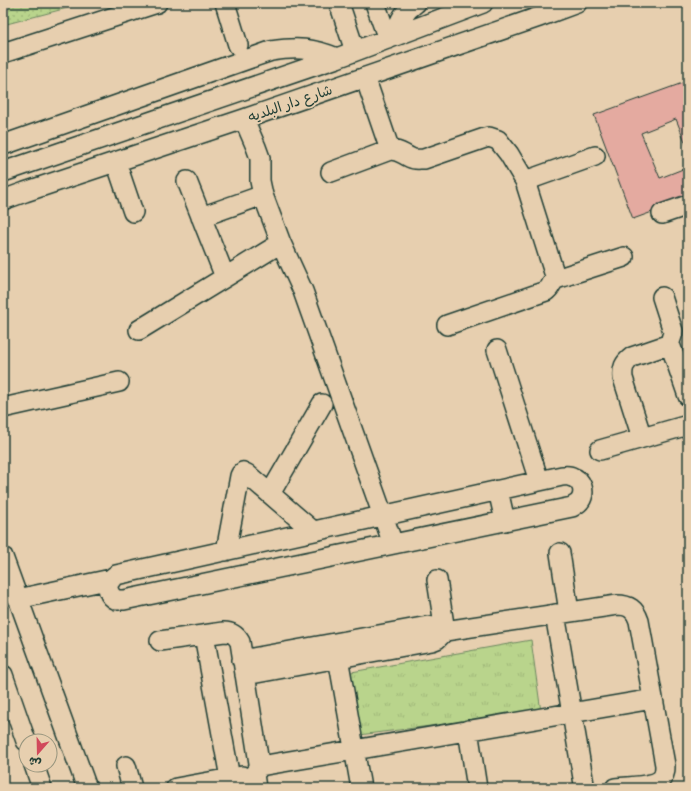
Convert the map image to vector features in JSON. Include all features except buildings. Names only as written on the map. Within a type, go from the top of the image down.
[{"type":"street","points":[[3,54],[157,3]]},
{"type":"street","points":[[224,3],[238,45]]},
{"type":"street","points":[[338,3],[355,51]]},
{"type":"street","points":[[375,3],[391,38]]},
{"type":"street","points":[[391,38],[404,13],[416,3]]},
{"type":"street","name":"شارع دار البلديه","points":[[3,172],[337,58],[483,3]]},
{"type":"street","name":"شارع دار البلديه","points":[[3,200],[365,77],[536,10],[577,3]]},
{"type":"street","points":[[3,146],[271,51],[288,48],[305,49],[321,52],[337,58]]},
{"type":"street","points":[[365,77],[390,150]]},
{"type":"street","points":[[244,119],[260,158],[260,181],[263,195],[281,244],[303,291],[393,544]]},
{"type":"street","points":[[138,125],[148,151]]},
{"type":"street","points":[[331,172],[390,150],[396,150],[417,160],[489,137],[498,140],[509,154],[525,181],[556,279]]},
{"type":"street","points":[[525,181],[595,156]]},
{"type":"street","points":[[116,162],[133,212]]},
{"type":"street","points":[[187,181],[225,277]]},
{"type":"street","points":[[201,217],[263,195]]},
{"type":"street","points":[[662,214],[688,205]]},
{"type":"street","points":[[139,330],[281,244]]},
{"type":"street","points":[[447,324],[546,291],[556,279],[624,257]]},
{"type":"street","points":[[662,297],[673,330],[670,344],[688,396]]},
{"type":"street","points":[[642,438],[622,372],[627,360],[632,357],[670,344]]},
{"type":"street","points":[[497,350],[540,481]]},
{"type":"street","points":[[3,408],[120,382]]},
{"type":"street","points":[[270,494],[322,404]]},
{"type":"street","points":[[600,450],[688,425]]},
{"type":"street","points":[[226,551],[241,474],[243,472],[248,474],[313,531]]},
{"type":"street","points":[[562,476],[570,476],[578,480],[582,486],[583,495],[579,502],[572,507],[124,600],[117,600],[112,597],[108,591],[108,585],[111,579],[116,575],[498,490],[562,476]]},
{"type":"street","points":[[498,490],[505,521]]},
{"type":"street","points":[[560,553],[562,613],[572,713],[584,788]]},
{"type":"street","points":[[3,557],[87,788]]},
{"type":"street","points":[[18,599],[111,579]]},
{"type":"street","points":[[437,580],[445,631]]},
{"type":"street","points":[[243,667],[336,651],[428,626],[440,628],[445,631],[624,605],[631,608],[639,621],[665,772],[658,782],[652,784],[615,788]]},
{"type":"street","points":[[160,641],[229,632],[233,634],[240,642],[257,776]]},
{"type":"street","points":[[204,635],[221,782]]},
{"type":"street","points":[[336,651],[361,788]]},
{"type":"street","points":[[3,675],[23,733]]},
{"type":"street","points":[[176,788],[257,776],[355,749],[653,699]]},
{"type":"street","points":[[3,700],[18,718]]},
{"type":"street","points":[[468,730],[477,788]]},
{"type":"street","points":[[126,766],[132,788]]},
{"type":"street","points":[[37,773],[42,788]]},
{"type":"green space","points":[[3,3],[86,3],[3,25]]},
{"type":"green space","points":[[531,640],[541,712],[359,735],[346,673]]}]
